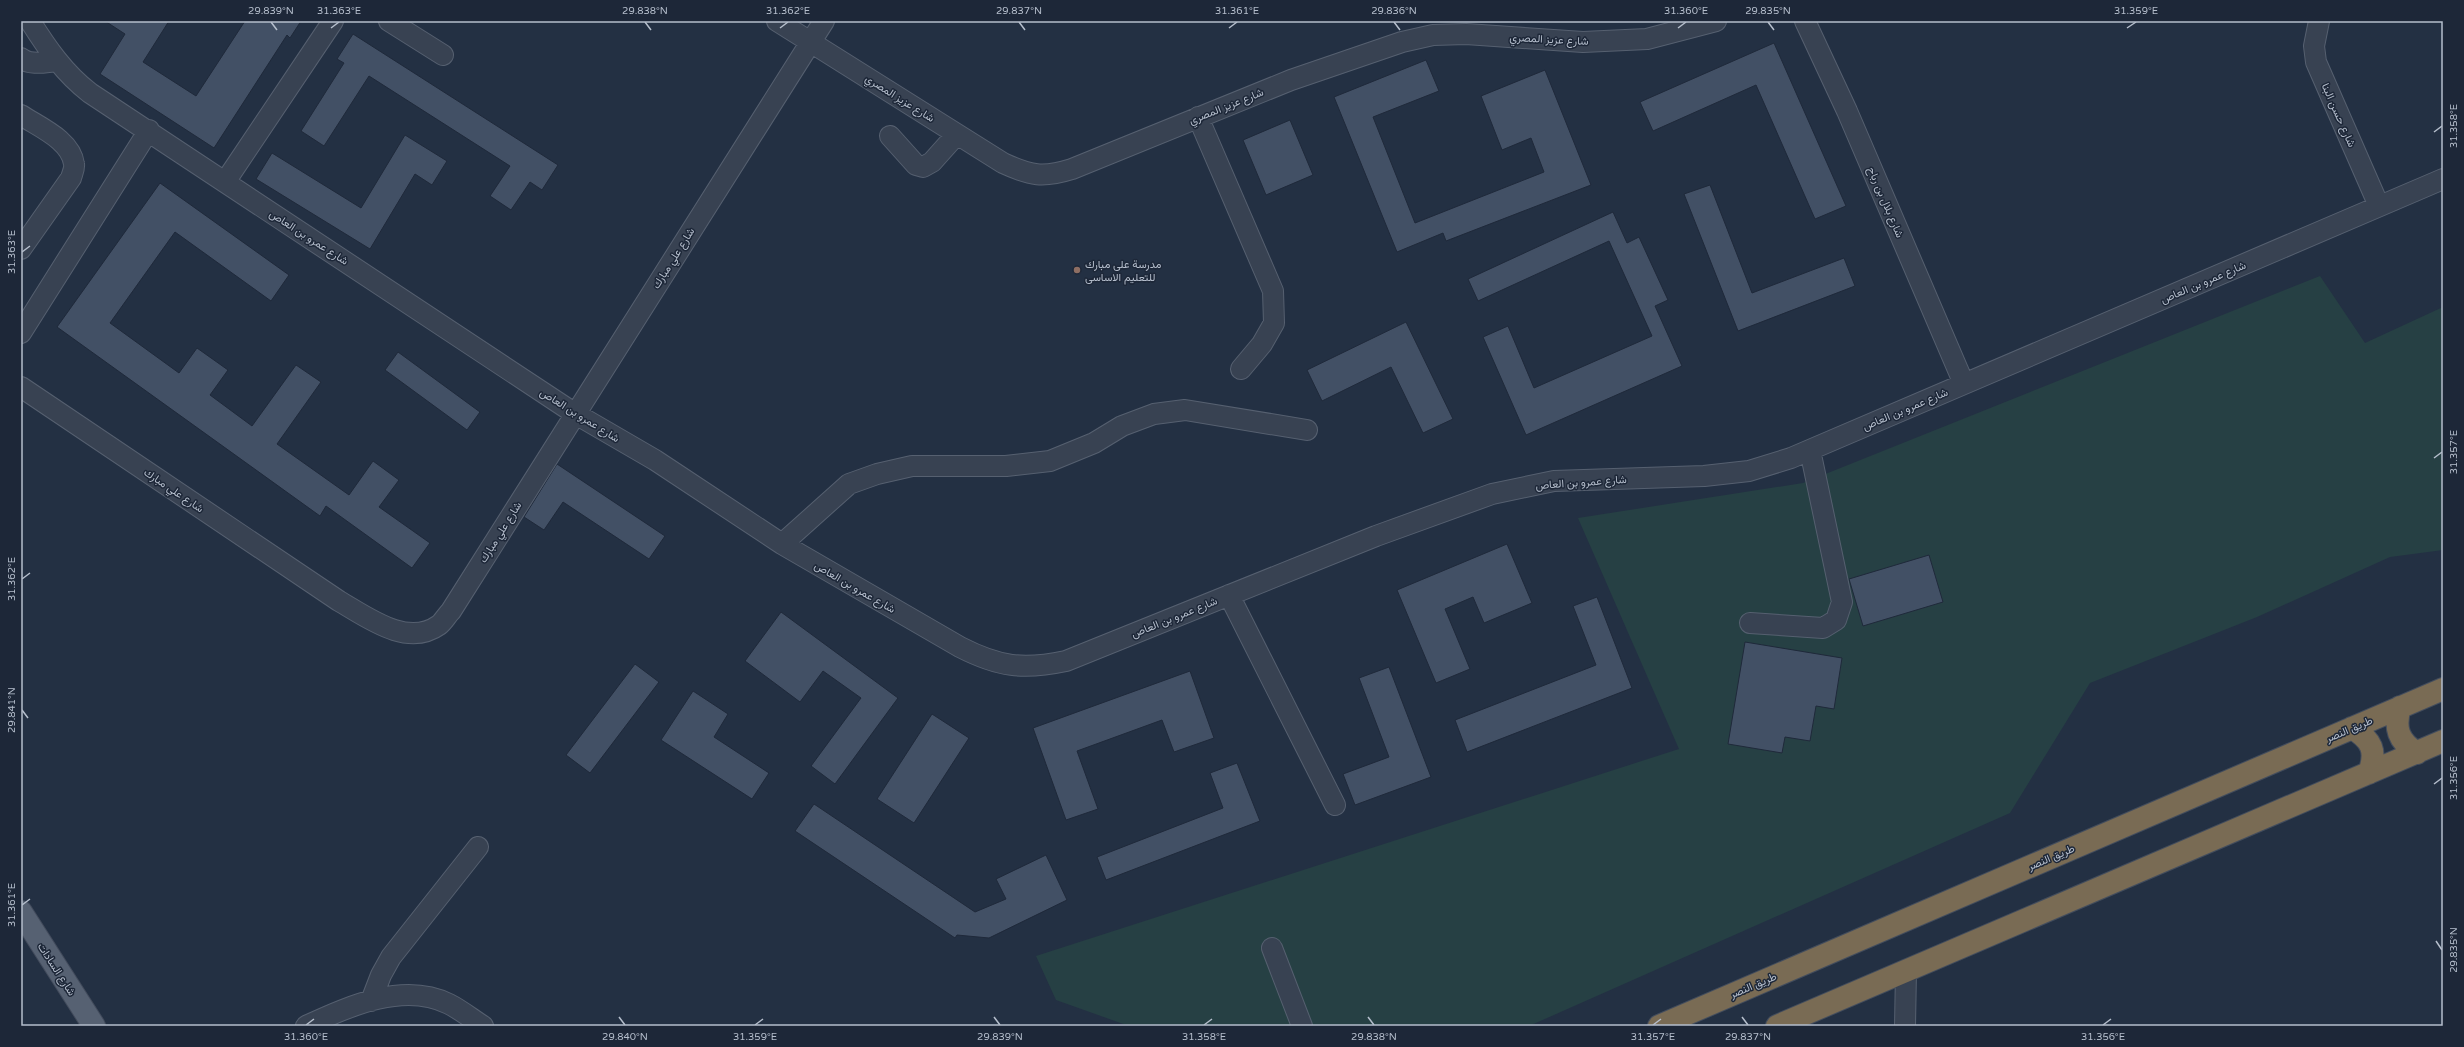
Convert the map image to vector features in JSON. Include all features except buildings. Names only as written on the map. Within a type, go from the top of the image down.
[{"type":"highway","name":"طريق النصر","points":[[1659,1026],[2443,689]]},
{"type":"highway","points":[[2400,707],[2396,721],[2398,735],[2406,746],[2417,753]]},
{"type":"highway","points":[[2352,728],[2363,735],[2371,746],[2373,760],[2369,773]]},
{"type":"highway","points":[[1776,1026],[2443,741]]},
{"type":"main road","name":"شارع السادات","points":[[21,912],[94,1026]]},
{"type":"street","name":"شارع عمرو بن العاص","points":[[30,21],[57,61],[73,80],[90,93],[574,413],[655,460],[782,544],[984,660],[1011,666],[1039,667],[1066,661],[1376,536],[1492,494],[1554,481],[1704,476],[1749,471],[1810,450],[2443,179]]},
{"type":"street","points":[[225,182],[333,21]]},
{"type":"street","points":[[389,21],[443,55]]},
{"type":"street","name":"شارع علي مبارك","points":[[21,387],[339,601],[375,621],[406,634],[424,633],[440,625],[450,611],[574,413],[824,21]]},
{"type":"street","name":"شارع عزيز المصري","points":[[782,22],[810,42],[957,134],[1020,171],[1036,175],[1053,175],[1291,80],[1402,42],[1433,35],[1466,34],[1583,42],[1647,39],[1716,21]]},
{"type":"street","name":"شارع بلال بن رباح","points":[[1805,21],[1847,111],[1964,384]]},
{"type":"street","name":"شارع حسن البنا","points":[[2319,21],[2314,46],[2316,62],[2379,206]]},
{"type":"street","points":[[21,58],[25,62],[37,63],[57,61]]},
{"type":"street","points":[[21,115],[58,139],[70,150],[75,165],[70,178],[21,249]]},
{"type":"street","points":[[1198,117],[1273,291],[1274,323],[1262,344],[1241,369]]},
{"type":"street","points":[[21,333],[148,130]]},
{"type":"street","points":[[890,136],[916,165],[923,167],[932,162],[957,134]]},
{"type":"street","points":[[782,544],[849,484],[877,474],[905,468],[1006,466],[1050,461],[1094,443],[1128,424],[1154,414],[1185,410],[1306,430]]},
{"type":"street","points":[[1750,623],[1823,628],[1836,620],[1840,612],[1842,602],[1810,450]]},
{"type":"street","points":[[1229,595],[1335,805]]},
{"type":"street","points":[[371,1001],[381,975],[391,957],[478,847]]},
{"type":"street","points":[[1272,948],[1302,1026]]},
{"type":"street","points":[[1905,1026],[1906,970]]},
{"type":"street","points":[[306,1026],[357,1004],[371,1001],[420,996],[449,1004],[483,1026]]},
{"type":"green space","points":[[2320,276],[2365,343],[2443,307],[2443,550],[2390,557],[2257,617],[2090,683],[2010,813],[1529,1026],[1129,1026],[1056,1000],[1036,956],[1679,749],[1578,518],[1803,483]]},
{"type":"place","name":"مدرسة على مبارك للتعليم الاساسى","points":[[1077,270]]}]
